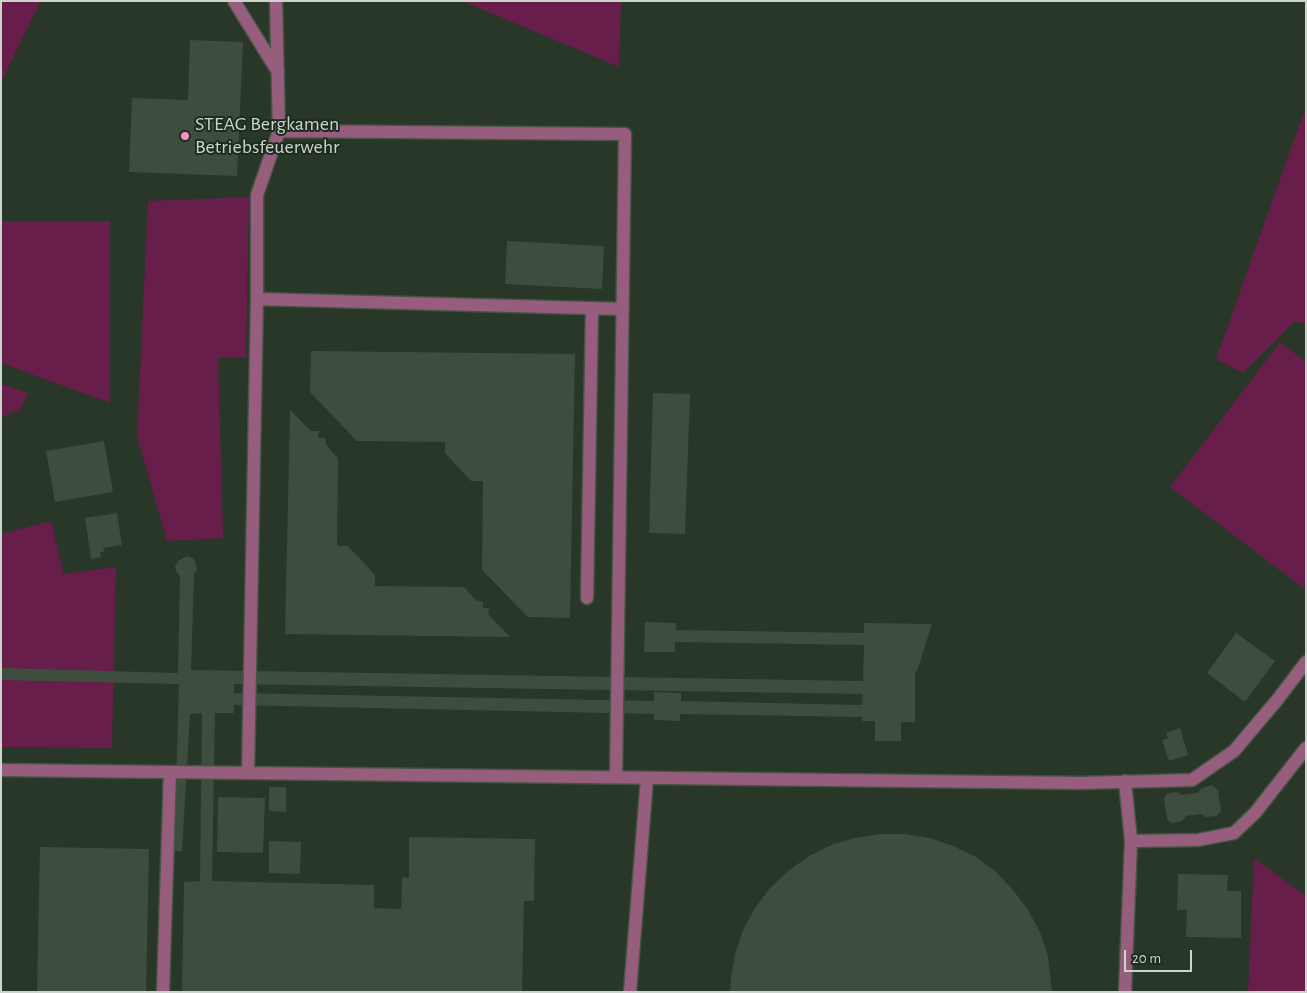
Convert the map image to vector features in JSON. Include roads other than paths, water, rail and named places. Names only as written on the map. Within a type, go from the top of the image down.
[{"type":"lane","points":[[234,1],[278,72]]},
{"type":"lane","points":[[248,773],[257,299],[257,195],[279,131],[276,1]]},
{"type":"lane","points":[[279,131],[626,134],[616,777]]},
{"type":"lane","points":[[257,299],[623,309]]},
{"type":"lane","points":[[587,598],[592,308]]},
{"type":"lane","points":[[1,770],[1081,783],[1192,780],[1234,751],[1278,699],[1306,662]]},
{"type":"lane","points":[[1131,840],[1198,840],[1234,833],[1255,813],[1306,748]]},
{"type":"lane","points":[[163,992],[170,772]]},
{"type":"lane","points":[[630,992],[647,778]]},
{"type":"lane","points":[[1124,992],[1131,840],[1125,781]]},
{"type":"place","name":"STEAG Bergkamen Betriebsfeuerwehr","points":[[185,136]]}]
